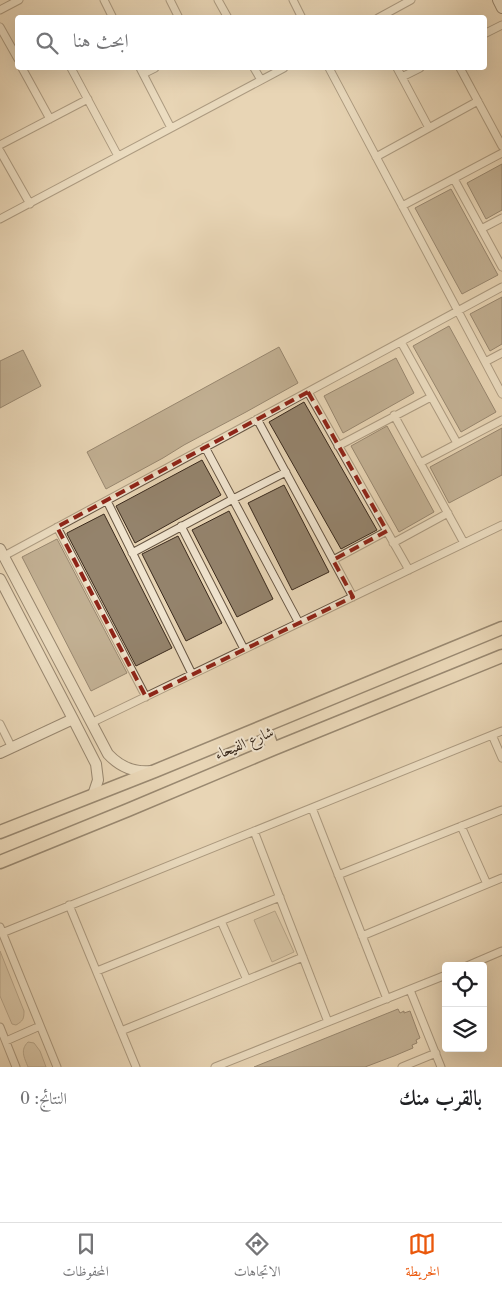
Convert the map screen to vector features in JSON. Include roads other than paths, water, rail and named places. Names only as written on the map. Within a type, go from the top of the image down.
[{"type":"highway","name":"شارع الفيحاء","points":[[0,832],[155,771],[502,628]]},
{"type":"highway","name":"شارع الفيحاء","points":[[0,862],[502,656]]},
{"type":"highway","points":[[264,726],[273,749]]},
{"type":"street","points":[[0,10],[20,0]]},
{"type":"street","points":[[104,0],[112,15]]},
{"type":"street","points":[[170,0],[178,15]]},
{"type":"street","points":[[218,0],[226,15]]},
{"type":"street","points":[[293,0],[300,15]]},
{"type":"street","points":[[383,15],[410,0]]},
{"type":"street","points":[[498,0],[502,8]]},
{"type":"street","points":[[487,32],[502,24]]},
{"type":"street","points":[[0,27],[15,54]]},
{"type":"street","points":[[23,70],[50,118]]},
{"type":"street","points":[[71,70],[118,156]]},
{"type":"street","points":[[255,70],[261,80]]},
{"type":"street","points":[[0,220],[280,70]]},
{"type":"street","points":[[330,70],[502,394]]},
{"type":"street","points":[[398,70],[429,128]]},
{"type":"street","points":[[402,76],[416,70]]},
{"type":"street","points":[[461,70],[502,146]]},
{"type":"street","points":[[141,71],[172,128]]},
{"type":"street","points":[[0,145],[88,99]]},
{"type":"street","points":[[376,157],[478,101]]},
{"type":"street","points":[[0,151],[30,204]]},
{"type":"street","points":[[402,206],[502,153]]},
{"type":"street","points":[[454,178],[502,267]]},
{"type":"street","points":[[480,229],[502,218]]},
{"type":"street","points":[[155,771],[148,772],[126,768],[108,754],[2,552],[57,527],[107,501],[502,287]]},
{"type":"street","points":[[401,342],[457,443]]},
{"type":"street","points":[[485,362],[502,353]]},
{"type":"street","points":[[308,392],[409,570]]},
{"type":"street","points":[[338,446],[431,397]]},
{"type":"street","points":[[394,415],[464,543]]},
{"type":"street","points":[[257,419],[353,597]]},
{"type":"street","points":[[420,462],[502,420]]},
{"type":"street","points":[[205,447],[299,622]]},
{"type":"street","points":[[132,553],[233,498],[286,472]]},
{"type":"street","points":[[107,501],[192,674]]},
{"type":"street","points":[[394,543],[448,513]]},
{"type":"street","points":[[91,723],[502,525]]},
{"type":"street","points":[[182,526],[244,649]]},
{"type":"street","points":[[57,527],[146,697]]},
{"type":"street","points":[[334,560],[387,531]]},
{"type":"street","points":[[0,580],[74,718],[96,764],[98,780],[93,795]]},
{"type":"street","points":[[25,626],[37,620]]},
{"type":"street","points":[[0,754],[74,718]]},
{"type":"street","points":[[0,724],[12,748]]},
{"type":"street","points":[[57,1067],[1,930],[70,905],[502,731]]},
{"type":"street","points":[[492,735],[502,758]]},
{"type":"street","points":[[312,808],[387,999]]},
{"type":"street","points":[[338,875],[502,810]]},
{"type":"street","points":[[461,826],[487,884]]},
{"type":"street","points":[[254,831],[328,1022]]},
{"type":"street","points":[[362,936],[502,878]]},
{"type":"street","points":[[97,971],[280,897]]},
{"type":"street","points":[[70,905],[136,1067]]},
{"type":"street","points":[[221,921],[247,980]]},
{"type":"street","points":[[476,962],[502,951]]},
{"type":"street","points":[[121,1031],[303,957]]},
{"type":"street","points":[[215,1067],[442,977]]},
{"type":"street","points":[[410,990],[441,1067]]},
{"type":"street","points":[[6,1041],[40,1026]]},
{"type":"street","points":[[0,1027],[16,1067]]},
{"type":"street","points":[[402,1067],[436,1053]]},
{"type":"street","points":[[238,1058],[241,1067]]}]
